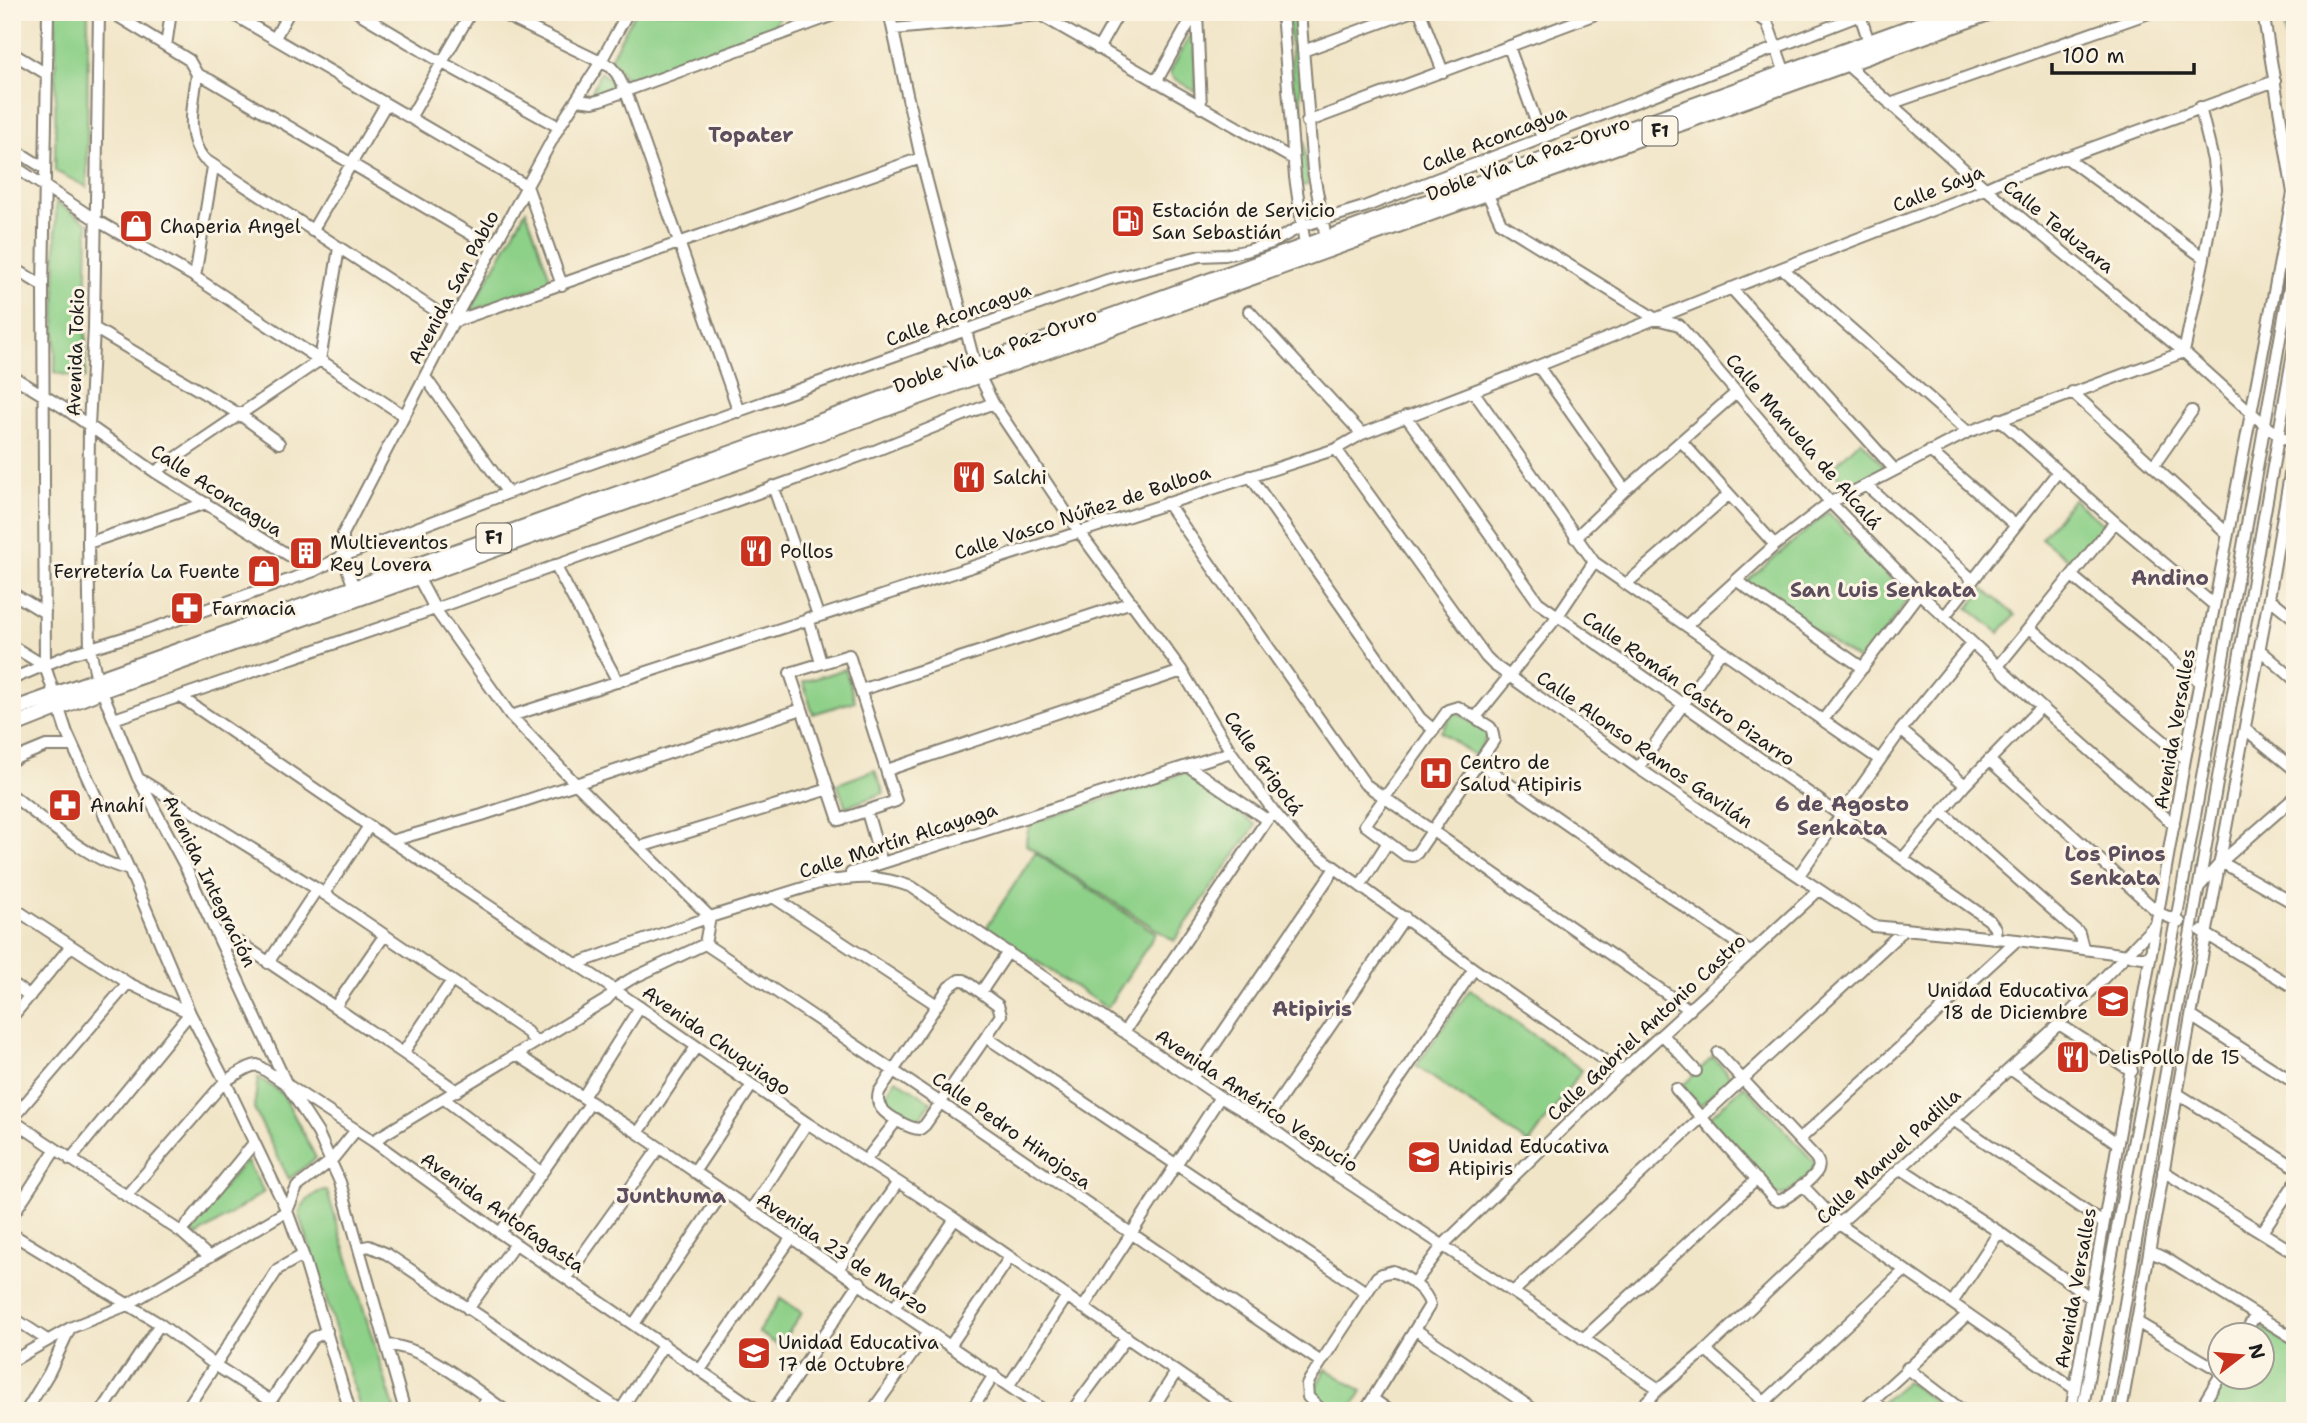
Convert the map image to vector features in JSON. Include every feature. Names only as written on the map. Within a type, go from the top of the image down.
[{"type":"highway","name":"Doble Vía La Paz-Oruro","points":[[12,710],[53,694],[100,685],[418,577],[1952,12]]},
{"type":"highway","name":"Doble Vía La Paz-Oruro","points":[[12,726],[60,708],[100,685],[354,588],[977,371],[1305,245],[1327,243],[1487,193],[1991,12]]},
{"type":"street","name":"Avenida Tokio","points":[[48,12],[43,184],[42,395],[46,666],[53,694]]},
{"type":"street","name":"Avenida Tokio","points":[[99,12],[88,543],[90,649],[100,685]]},
{"type":"street","points":[[111,12],[189,61],[197,74],[494,248]]},
{"type":"street","points":[[166,46],[171,12]]},
{"type":"street","points":[[229,12],[527,186],[562,285]]},
{"type":"street","points":[[275,38],[289,12]]},
{"type":"street","points":[[357,12],[559,127]]},
{"type":"street","points":[[410,118],[471,12]]},
{"type":"street","points":[[498,12],[611,67],[617,74],[626,92],[739,412]]},
{"type":"street","name":"Avenida San Pablo","points":[[354,588],[343,556],[343,534],[403,415],[559,127],[578,100],[628,12]]},
{"type":"street","points":[[578,100],[593,102],[626,92],[842,12]]},
{"type":"street","name":"Calle Grigotá","points":[[889,12],[920,158],[977,371],[993,403],[1080,533],[1182,671],[1271,817],[1335,868],[1621,1073]]},
{"type":"street","points":[[1098,49],[1119,12]]},
{"type":"street","points":[[1156,82],[1196,12]]},
{"type":"street","points":[[1196,12],[1201,108]]},
{"type":"street","points":[[1282,12],[1293,159],[1305,245]]},
{"type":"street","points":[[1300,12],[1307,122],[1316,194],[1327,243]]},
{"type":"street","points":[[1303,51],[1410,12]]},
{"type":"street","points":[[1420,12],[1443,72]]},
{"type":"street","points":[[1307,122],[1601,12]]},
{"type":"street","points":[[1751,12],[1767,22],[1785,73]]},
{"type":"street","points":[[1890,104],[2120,18],[2152,12]]},
{"type":"street","points":[[2263,12],[2295,206]]},
{"type":"street","points":[[1862,13],[1869,42]]},
{"type":"street","name":"Calle Aconcagua","points":[[12,376],[155,472],[314,571],[343,556],[508,493],[1107,280],[1200,256],[1225,255],[1271,243],[1302,226],[1364,207],[1862,13]]},
{"type":"street","points":[[894,29],[1037,14],[1293,159]]},
{"type":"street","points":[[1508,47],[1542,138]]},
{"type":"street","points":[[12,52],[45,73]]},
{"type":"street","name":"Calle Teduzara","points":[[1846,64],[1986,189],[2184,352],[2265,425],[2295,445]]},
{"type":"street","points":[[197,74],[192,136],[198,152],[213,167],[453,322],[920,158]]},
{"type":"street","name":"Calle Saya","points":[[1656,319],[2065,157],[2275,81]]},
{"type":"street","points":[[312,231],[386,104]]},
{"type":"street","points":[[1687,625],[1775,545],[1830,502],[1998,419],[2184,352],[2216,189],[2213,160],[2200,107]]},
{"type":"street","points":[[1292,136],[1309,134]]},
{"type":"street","points":[[12,148],[44,168]]},
{"type":"street","points":[[2065,157],[2204,258]]},
{"type":"street","points":[[12,165],[96,220],[195,276],[403,415]]},
{"type":"street","points":[[195,276],[213,167]]},
{"type":"street","name":"Avenida Versalles","points":[[2071,1411],[2185,760],[2294,192]]},
{"type":"street","name":"Calle Manuela de Alcalá","points":[[1487,193],[1501,223],[1656,319],[1679,326],[1830,502],[1919,593],[2041,707],[2174,825]]},
{"type":"street","points":[[155,472],[320,360],[339,248]]},
{"type":"street","name":"Avenida Versalles","points":[[2082,1411],[2181,894],[2295,255]]},
{"type":"street","points":[[12,267],[43,286]]},
{"type":"street","points":[[1782,268],[1968,432]]},
{"type":"street","points":[[1731,288],[1895,469]]},
{"type":"street","points":[[1249,311],[1363,434]]},
{"type":"street","name":"Calle Vasco Núñez de Balboa","points":[[511,716],[1336,449],[1406,416],[1656,319]]},
{"type":"street","points":[[94,328],[239,414],[279,443]]},
{"type":"street","points":[[2106,1411],[2295,342]]},
{"type":"street","points":[[1538,366],[1625,490]]},
{"type":"street","points":[[425,377],[508,493]]},
{"type":"street","points":[[1473,391],[1594,562],[1880,760]]},
{"type":"street","points":[[1575,538],[1625,490],[1737,392]]},
{"type":"street","points":[[2072,392],[2228,534]]},
{"type":"street","points":[[114,719],[435,609],[877,450],[993,403]]},
{"type":"street","points":[[2154,465],[2192,411]]},
{"type":"street","name":"Calle Román Castro Pizarro","points":[[1406,416],[1538,602],[1989,920],[1995,928],[1996,939]]},
{"type":"street","points":[[1998,419],[2057,473],[2214,605]]},
{"type":"street","points":[[1682,442],[1775,545]]},
{"type":"street","points":[[2122,1410],[2295,445]]},
{"type":"street","name":"Calle Alonso Ramos Gavilán","points":[[1336,449],[1486,657],[1638,768],[1872,926],[2017,940],[2150,958]]},
{"type":"street","points":[[1930,451],[2015,525]]},
{"type":"street","points":[[1944,617],[2057,473]]},
{"type":"street","points":[[1250,476],[1420,718],[1434,730]]},
{"type":"street","points":[[1867,485],[1972,579]]},
{"type":"street","points":[[773,486],[813,617],[821,663]]},
{"type":"street","points":[[1626,584],[1728,495]]},
{"type":"street","points":[[88,543],[206,503]]},
{"type":"street","points":[[1167,503],[1365,784],[1690,1010]]},
{"type":"street","points":[[1998,666],[2115,522]]},
{"type":"street","points":[[2281,523],[2295,534]]},
{"type":"street","points":[[1476,717],[1557,617],[1594,562]]},
{"type":"street","points":[[555,565],[618,682]]},
{"type":"street","points":[[12,679],[71,654],[314,571]]},
{"type":"street","points":[[2073,576],[2200,682]]},
{"type":"street","points":[[373,1141],[606,1000],[631,979],[705,944],[710,917],[511,716],[435,609],[418,577]]},
{"type":"street","points":[[1737,581],[1863,668]]},
{"type":"street","points":[[12,593],[45,613]]},
{"type":"street","points":[[1823,720],[1919,593]]},
{"type":"street","points":[[2269,598],[2295,619]]},
{"type":"street","points":[[861,690],[1132,602]]},
{"type":"street","points":[[2030,628],[2185,760]]},
{"type":"street","points":[[1799,875],[1901,730],[1972,643]]},
{"type":"street","points":[[12,646],[46,666]]},
{"type":"street","points":[[2260,650],[2295,680]]},
{"type":"street","points":[[1638,768],[1721,651]]},
{"type":"street","points":[[849,655],[896,801],[839,820],[790,673],[821,663],[849,655]]},
{"type":"street","points":[[887,770],[1182,671]]},
{"type":"street","name":"Avenida Integración","points":[[100,685],[138,778],[186,866],[288,1087]]},
{"type":"street","points":[[53,694],[72,746],[129,869],[190,1013],[287,1211],[350,1411]]},
{"type":"street","name":"Avenida Chuquiago","points":[[181,697],[807,1123],[955,1219],[1233,1411]]},
{"type":"street","points":[[1903,858],[1965,786],[2041,707]]},
{"type":"street","points":[[1453,708],[1462,709],[1476,717],[1490,727],[1494,735],[1491,745],[1434,830],[1413,856],[1405,855],[1365,825],[1434,730],[1448,710],[1453,708]]},
{"type":"street","points":[[391,841],[482,815],[802,709]]},
{"type":"street","points":[[2245,729],[2295,770]]},
{"type":"street","points":[[1901,730],[1965,786]]},
{"type":"street","points":[[12,760],[46,746],[72,746]]},
{"type":"street","name":"Calle Martín Alcayaga","points":[[576,964],[710,917],[1231,752]]},
{"type":"street","points":[[1989,760],[2158,918],[2176,920],[2207,934],[2295,988]]},
{"type":"street","points":[[1479,763],[1751,953]]},
{"type":"street","points":[[1124,1032],[1271,817],[1188,766]]},
{"type":"street","points":[[138,778],[321,892],[527,1032],[535,1042]]},
{"type":"street","points":[[640,847],[829,789]]},
{"type":"street","points":[[12,795],[98,858],[115,867],[129,869]]},
{"type":"street","points":[[2181,894],[2199,888],[2221,862],[2292,804]]},
{"type":"street","points":[[867,812],[882,863]]},
{"type":"street","points":[[1942,812],[2079,933],[2083,948]]},
{"type":"street","points":[[268,963],[369,826]]},
{"type":"street","points":[[1360,886],[1388,842]]},
{"type":"street","points":[[2221,862],[2295,904]]},
{"type":"street","points":[[1192,1078],[1335,868]]},
{"type":"street","name":"Avenida Américo Vespucio","points":[[825,881],[869,877],[890,879],[912,887],[1220,1097],[1264,1123],[1335,1174],[1659,1390]]},
{"type":"street","name":"Calle Gabriel Antonio Castro","points":[[1414,1284],[1443,1245],[1662,1034],[1819,890]]},
{"type":"street","points":[[773,897],[937,1005]]},
{"type":"street","points":[[12,907],[128,983],[190,1013]]},
{"type":"street","points":[[1264,1123],[1405,917]]},
{"type":"street","name":"Calle Manuel Padilla","points":[[1637,1411],[2059,1024],[2158,918]]},
{"type":"street","points":[[1514,1291],[1905,929]]},
{"type":"street","points":[[335,1007],[384,936]]},
{"type":"street","points":[[1800,1139],[2017,940]]},
{"type":"street","points":[[223,945],[240,943],[457,1091]]},
{"type":"street","name":"Calle Pedro Hinojosa","points":[[705,944],[1321,1362]]},
{"type":"street","points":[[12,1017],[71,946]]},
{"type":"street","points":[[981,992],[1008,952]]},
{"type":"street","points":[[1335,1174],[1474,969]]},
{"type":"street","points":[[959,979],[998,1005],[1001,1015],[942,1103],[920,1129],[911,1128],[883,1109],[878,1098],[879,1092],[937,1005],[949,987],[959,979]]},
{"type":"street","points":[[403,1053],[451,982]]},
{"type":"street","points":[[128,983],[12,1120],[181,1232],[208,1256]]},
{"type":"street","points":[[12,984],[30,996]]},
{"type":"street","points":[[500,1233],[587,1100],[640,1007]]},
{"type":"street","points":[[70,1160],[190,1013]]},
{"type":"street","points":[[2191,1016],[2295,1083]]},
{"type":"street","points":[[2059,1024],[2132,1071]]},
{"type":"street","points":[[1662,1034],[1696,1071]]},
{"type":"street","points":[[986,1037],[1366,1292]]},
{"type":"street","points":[[638,1133],[696,1047]]},
{"type":"street","points":[[1676,1089],[1700,1119],[1778,1200],[1787,1198],[1818,1170],[1816,1158],[1718,1053]]},
{"type":"street","name":"Avenida 23 de Marzo","points":[[516,1054],[860,1282],[928,1332],[1045,1411]]},
{"type":"street","name":"Avenida Antofagasta","points":[[225,1081],[250,1065],[257,1065],[373,1141],[515,1244],[759,1411]]},
{"type":"street","points":[[2010,1069],[2117,1143]]},
{"type":"street","points":[[126,1196],[225,1081]]},
{"type":"street","points":[[694,1172],[752,1085]]},
{"type":"street","points":[[288,1087],[318,1133],[340,1182],[405,1411]]},
{"type":"street","points":[[2178,1094],[2295,1167]]},
{"type":"street","points":[[1083,1308],[1220,1097]]},
{"type":"street","points":[[444,1100],[541,1172]]},
{"type":"street","points":[[865,1161],[897,1120]]},
{"type":"street","points":[[1953,1120],[2104,1223]]},
{"type":"street","points":[[751,1210],[807,1123]]},
{"type":"street","points":[[12,1361],[71,1328],[127,1305],[287,1211],[297,1187],[331,1161],[356,1130]]},
{"type":"street","points":[[181,1232],[254,1143]]},
{"type":"street","points":[[566,1278],[659,1148]]},
{"type":"street","points":[[12,1216],[55,1150]]},
{"type":"street","points":[[1900,1168],[1999,1232],[2091,1298]]},
{"type":"street","points":[[2163,1171],[2295,1252]]},
{"type":"street","points":[[1583,1339],[1757,1179]]},
{"type":"street","points":[[839,1268],[898,1182]]},
{"type":"street","points":[[2262,1232],[2295,1183]]},
{"type":"street","points":[[1802,1185],[1839,1224],[2075,1389]]},
{"type":"street","points":[[634,1324],[723,1192]]},
{"type":"street","points":[[894,1307],[955,1219]]},
{"type":"street","points":[[1952,1303],[1999,1232]]},
{"type":"street","points":[[12,1234],[160,1324],[267,1406],[313,1338],[327,1331]]},
{"type":"street","points":[[700,1370],[792,1237]]},
{"type":"street","points":[[468,1310],[515,1244]]},
{"type":"street","points":[[359,1248],[369,1246],[387,1254],[621,1410],[664,1344]]},
{"type":"street","points":[[2150,1252],[2165,1258],[2295,1339]]},
{"type":"street","points":[[186,1411],[278,1269],[303,1255]]},
{"type":"street","points":[[950,1346],[1010,1257]]},
{"type":"street","points":[[1755,1411],[1904,1271]]},
{"type":"street","points":[[1323,1411],[1312,1402],[1307,1392],[1310,1378],[1377,1277],[1388,1272],[1399,1273],[1428,1297],[1430,1305],[1365,1411]]},
{"type":"street","points":[[773,1411],[860,1282]]},
{"type":"street","points":[[1009,1385],[1067,1296]]},
{"type":"street","points":[[1862,1411],[1968,1314]]},
{"type":"street","points":[[2251,1322],[2255,1316]]},
{"type":"street","points":[[12,1317],[47,1340]]},
{"type":"street","points":[[2137,1322],[2206,1365]]},
{"type":"street","points":[[102,1411],[160,1324]]},
{"type":"street","points":[[26,1411],[49,1373],[71,1328]]},
{"type":"street","points":[[1416,1331],[1536,1411]]},
{"type":"street","points":[[872,1411],[928,1332]]},
{"type":"street","points":[[1072,1411],[1127,1337]]},
{"type":"street","points":[[387,1345],[401,1345],[422,1353],[506,1411]]},
{"type":"street","points":[[1706,1350],[1775,1411]]},
{"type":"street","points":[[1907,1368],[1963,1411]]},
{"type":"street","points":[[1151,1411],[1176,1372]]},
{"type":"street","points":[[971,1411],[994,1375]]},
{"type":"street","points":[[2199,1411],[2210,1392]]},
{"type":"street","points":[[479,1411],[488,1398]]},
{"type":"street","points":[[1373,1399],[1390,1411]]},
{"type":"street","points":[[1874,1400],[1885,1411]]},
{"type":"green space","points":[[56,12],[88,12],[87,187],[55,171]]},
{"type":"green space","points":[[635,12],[781,12],[773,29],[628,81],[610,59]]},
{"type":"green space","points":[[1288,12],[1295,12],[1303,123],[1299,126],[1296,124]]},
{"type":"green space","points":[[2282,12],[2295,12],[2295,106]]},
{"type":"green space","points":[[1191,33],[1195,34],[1196,92],[1173,78],[1170,72]]},
{"type":"green space","points":[[600,72],[609,79],[613,88],[590,96]]},
{"type":"green space","points":[[1300,137],[1304,141],[1308,184],[1304,186],[1301,184],[1297,142]]},
{"type":"green space","points":[[56,202],[88,223],[85,378],[55,373]]},
{"type":"green space","points":[[526,210],[552,283],[470,311]]},
{"type":"green space","points":[[1861,440],[1888,471],[1851,490],[1831,469]]},
{"type":"green space","points":[[2073,499],[2103,524],[2103,528],[2074,564],[2041,538]]},
{"type":"green space","points":[[1828,512],[1909,598],[1862,663],[1745,583]]},
{"type":"green space","points":[[1984,589],[2015,615],[1999,633],[1968,608]]},
{"type":"green space","points":[[845,669],[855,701],[813,714],[803,682]]},
{"type":"green space","points":[[1455,711],[1489,734],[1475,756],[1441,732]]},
{"type":"green space","points":[[875,770],[884,793],[846,807],[837,784]]},
{"type":"green space","points":[[1184,773],[1256,825],[1174,941],[1026,845],[1027,833],[1032,823]]},
{"type":"green space","points":[[1035,853],[1156,933],[1107,1008],[986,928]]},
{"type":"green space","points":[[1470,989],[1582,1070],[1529,1144],[1416,1066]]},
{"type":"green space","points":[[1713,1057],[1731,1077],[1700,1106],[1682,1086]]},
{"type":"green space","points":[[258,1077],[283,1094],[316,1158],[289,1179],[254,1109]]},
{"type":"green space","points":[[896,1079],[931,1102],[915,1125],[881,1102]]},
{"type":"green space","points":[[1744,1085],[1815,1163],[1805,1179],[1778,1196],[1708,1119]]},
{"type":"green space","points":[[246,1160],[264,1192],[197,1236],[187,1230]]},
{"type":"green space","points":[[324,1190],[327,1191],[395,1411],[361,1411],[299,1213],[309,1199]]},
{"type":"green space","points":[[781,1298],[802,1313],[779,1346],[758,1332]]},
{"type":"green space","points":[[2276,1336],[2295,1348],[2295,1411],[2204,1411],[2216,1392],[2276,1392]]},
{"type":"green space","points":[[1326,1369],[1362,1391],[1350,1411],[1338,1411],[1311,1394]]},
{"type":"green space","points":[[1906,1382],[1949,1411],[1889,1411],[1881,1403]]},
{"type":"place","name":"Estación de Servicio San Sebastián","points":[[1128,221]]},
{"type":"place","name":"Chaperia Angel","points":[[136,226]]},
{"type":"place","name":"Salchi","points":[[969,477]]},
{"type":"place","name":"Pollos","points":[[756,551]]},
{"type":"place","name":"Multieventos Rey Lovera","points":[[306,553]]},
{"type":"place","name":"Ferretería La Fuente","points":[[264,571]]},
{"type":"place","name":"Farmacia","points":[[187,608]]},
{"type":"place","name":"Centro de Salud Atipiris","points":[[1436,773]]},
{"type":"place","name":"Anahí","points":[[65,805]]},
{"type":"place","name":"Unidad Educativa 18 de Diciembre","points":[[2113,1001]]},
{"type":"place","name":"DelisPollo de 15","points":[[2073,1057]]},
{"type":"place","name":"Unidad Educativa Atipiris","points":[[1424,1157]]},
{"type":"place","name":"Unidad Educativa 17 de Octubre","points":[[754,1353]]},
{"type":"district","name":"Topater","points":[[751,135]]},
{"type":"district","name":"Andino","points":[[2170,578]]},
{"type":"district","name":"San Luis Senkata","points":[[1883,590]]},
{"type":"district","name":"6 de Agosto Senkata","points":[[1842,816]]},
{"type":"district","name":"Los Pinos Senkata","points":[[2115,866]]},
{"type":"district","name":"Atipiris","points":[[1312,1009]]},
{"type":"district","name":"Junthuma","points":[[671,1196]]}]
